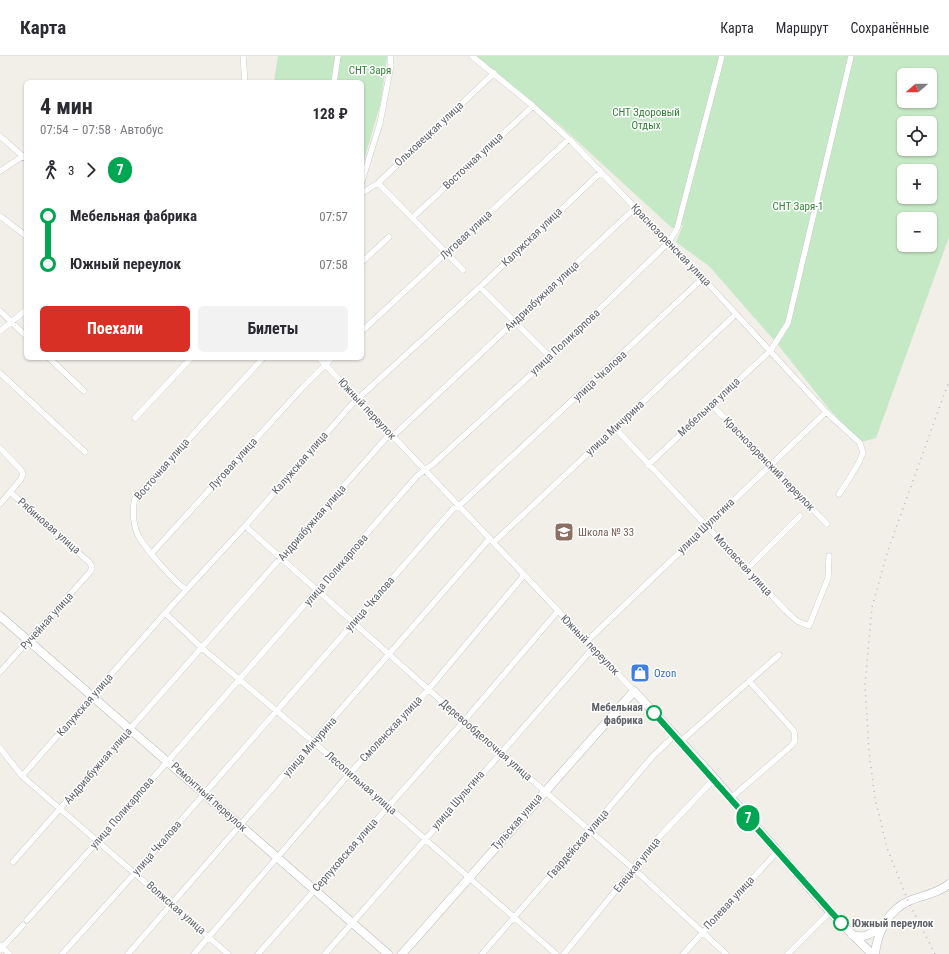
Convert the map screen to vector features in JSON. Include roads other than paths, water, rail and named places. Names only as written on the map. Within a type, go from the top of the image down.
[{"type":"main road","name":"Ремонтный переулок","points":[[0,616],[168,760],[313,890],[388,954]]},
{"type":"main road","name":"Южный переулок","points":[[634,691],[675,734],[830,912],[872,954]]},
{"type":"main road","name":"Тульская улица","points":[[402,954],[545,790],[634,691]]},
{"type":"main road","points":[[852,935],[870,935],[887,921],[900,906],[936,893],[949,884]]},
{"type":"main road","points":[[875,954],[877,940],[887,921]]},
{"type":"street","points":[[243,56],[245,80]]},
{"type":"street","points":[[334,80],[338,56]]},
{"type":"street","points":[[364,175],[380,123],[391,65],[390,56]]},
{"type":"street","name":"Краснозоренская улица","points":[[472,56],[534,106],[569,139],[771,350],[826,412],[860,444],[863,452],[860,460],[850,478],[838,494]]},
{"type":"street","name":"улица Поликарпова","points":[[1,947],[98,841],[417,476],[550,357],[668,243],[677,229],[722,56]]},
{"type":"street","name":"Мебельная улица","points":[[648,465],[711,404],[771,350],[788,323],[851,56]]},
{"type":"street","name":"Ольховецкая улица","points":[[364,190],[378,183],[494,73]]},
{"type":"street","name":"Восточная улица","points":[[413,217],[534,106]]},
{"type":"street","points":[[0,136],[24,156]]},
{"type":"street","name":"Луговая улица","points":[[364,329],[569,139]]},
{"type":"street","points":[[0,171],[24,158]]},
{"type":"street","name":"Калужская улица","points":[[22,776],[165,613],[358,399],[480,287],[601,172]]},
{"type":"street","points":[[378,183],[464,270]]},
{"type":"street","name":"Андриабужная улица","points":[[13,862],[62,809],[386,438],[393,436],[635,208]]},
{"type":"street","points":[[0,216],[24,234]]},
{"type":"street","points":[[364,260],[389,237]]},
{"type":"street","name":"улица Чкалова","points":[[62,954],[135,873],[453,509],[460,505],[703,278]]},
{"type":"street","points":[[480,287],[550,357]]},
{"type":"street","points":[[0,311],[24,334]]},
{"type":"street","points":[[0,332],[24,312]]},
{"type":"street","name":"улица Мичурина","points":[[128,954],[492,540],[615,428],[736,314]]},
{"type":"street","points":[[51,360],[84,391]]},
{"type":"street","points":[[135,418],[189,360]]},
{"type":"street","name":"Восточная улица","points":[[186,590],[175,581],[139,536],[132,508],[135,498],[261,360]]},
{"type":"street","name":"Южный переулок","points":[[321,360],[460,505],[634,691]]},
{"type":"street","name":"Луговая улица","points":[[152,553],[330,360]]},
{"type":"street","points":[[0,373],[85,452]]},
{"type":"street","name":"Краснозоренский переулок","points":[[711,404],[827,524]]},
{"type":"street","name":"улица Шульгина","points":[[587,641],[826,412]]},
{"type":"street","name":"Моховская улица","points":[[615,428],[648,465],[797,621],[809,626],[828,578],[829,556]]},
{"type":"street","name":"Рябиновая улица","points":[[0,448],[23,474],[21,479],[10,492],[90,563],[92,568]]},
{"type":"street","points":[[0,504],[10,492]]},
{"type":"street","points":[[748,568],[800,516]]},
{"type":"street","name":"Деревообделочная улица","points":[[245,526],[353,624],[634,869],[701,933],[726,954]]},
{"type":"street","name":"Ручейная улица","points":[[0,672],[92,568]]},
{"type":"street","name":"Смоленская улица","points":[[194,954],[350,773],[428,690],[524,575]]},
{"type":"street","name":"Серпуховская улица","points":[[258,954],[464,721],[558,611]]},
{"type":"street","name":"Лесопильная улица","points":[[165,613],[202,648],[350,773],[556,954]]},
{"type":"street","name":"улица Шульгина","points":[[325,954],[500,752],[593,648]]},
{"type":"street","points":[[681,741],[779,655]]},
{"type":"street","points":[[730,798],[795,741],[794,730],[749,681]]},
{"type":"street","name":"Гвардейская улица","points":[[482,954],[652,756],[675,734]]},
{"type":"street","name":"Волжская улица","points":[[0,748],[22,776],[228,954]]},
{"type":"street","name":"Елецкая улица","points":[[564,954],[689,804],[714,779]]},
{"type":"street","name":"Полевая улица","points":[[683,954],[777,852]]},
{"type":"street","points":[[788,954],[830,912]]},
{"type":"street","points":[[1,947],[9,954]]},
{"type":"railway","points":[[935,954],[908,901],[887,848],[875,798],[869,752],[865,685],[872,607],[888,550],[949,381]]},
{"type":"place","name":"Школа № 33","points":[[564,532]]},
{"type":"place","name":"Ozon","points":[[640,673]]},
{"type":"place","name":"Мебельная фабрика","points":[[654,713]]},
{"type":"place","name":"Южный переулок","points":[[841,923]]},
{"type":"park label","name":"СНТ Заря","points":[[370,70]]},
{"type":"park label","name":"СНТ Здоровый Отдых","points":[[646,118]]},
{"type":"park label","name":"СНТ Заря-1","points":[[798,206]]}]
